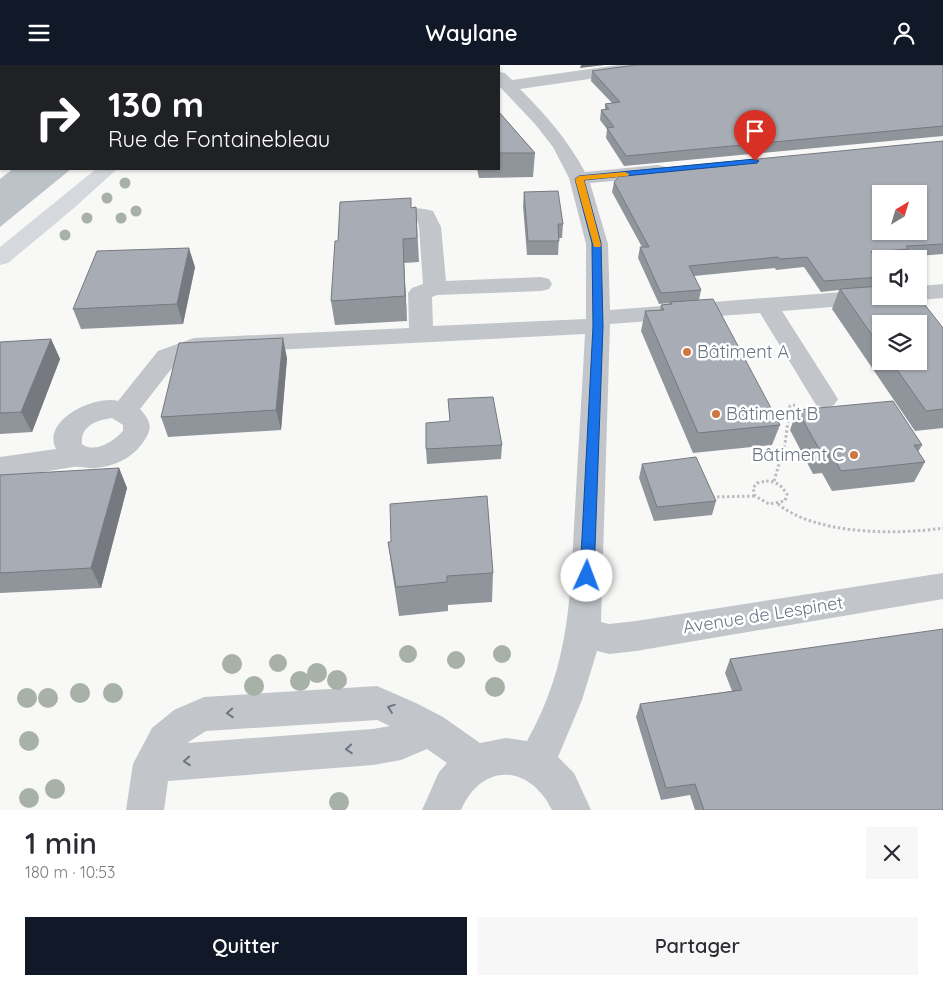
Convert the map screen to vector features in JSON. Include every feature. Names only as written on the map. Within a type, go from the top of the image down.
[{"type":"main road","points":[[0,258],[106,170]]},
{"type":"street","points":[[503,81],[652,65]]},
{"type":"street","points":[[503,81],[541,120],[562,146],[579,179],[597,243],[598,322],[583,633],[575,667],[556,719],[536,763]]},
{"type":"street","points":[[579,179],[672,170]]},
{"type":"street","points":[[359,217],[408,213],[426,215],[430,227],[435,288]]},
{"type":"street","points":[[421,335],[420,293],[435,288],[541,284]]},
{"type":"street","points":[[927,292],[943,291]]},
{"type":"street","points":[[124,411],[167,357],[194,346],[421,335],[598,322],[872,296]]},
{"type":"street","points":[[766,305],[825,399]]},
{"type":"street","points":[[109,409],[124,411],[132,415],[136,422],[137,430],[126,446],[104,457],[92,458],[72,453],[66,440],[68,432],[74,424],[92,413],[109,409]]},
{"type":"street","points":[[0,468],[80,456]]},
{"type":"street","name":"Avenue de Lespinet","points":[[583,633],[609,639],[636,636],[943,586]]},
{"type":"street","points":[[145,810],[152,764],[373,747],[401,742],[430,729],[476,763]]},
{"type":"street","points":[[441,810],[453,782],[464,771],[476,763],[495,756],[516,757],[536,763],[551,775],[564,791],[572,810]]},
{"type":"path","points":[[774,481],[788,431],[790,406],[827,403],[825,399]]},
{"type":"path","points":[[765,480],[774,481],[783,487],[786,494],[785,501],[778,505],[769,505],[755,496],[753,488],[757,483],[765,480]]},
{"type":"path","points":[[707,497],[755,496]]},
{"type":"path","points":[[778,505],[786,512],[804,519],[850,530],[890,534],[943,529]]},
{"type":"shaded area","points":[[12,170],[70,170],[0,227],[0,179]]},
{"type":"building","points":[[636,65],[943,65],[943,126],[626,156],[607,128],[614,127],[601,110],[609,109],[605,104],[620,102],[592,71]]},
{"type":"building","points":[[500,113],[535,153],[500,153]]},
{"type":"building","points":[[943,141],[943,244],[906,246],[908,249],[872,250],[872,278],[824,281],[807,257],[780,259],[778,257],[689,266],[701,290],[661,293],[640,247],[649,247],[614,182],[624,172]]},
{"type":"building","points":[[558,191],[563,224],[558,224],[559,241],[528,241],[524,192]]},
{"type":"building","points":[[411,198],[411,208],[416,207],[417,238],[403,239],[405,296],[331,301],[335,241],[338,241],[340,202]]},
{"type":"building","points":[[189,248],[177,304],[73,309],[97,251]]},
{"type":"building","points":[[872,287],[872,305],[925,305],[943,328],[943,409],[926,411],[897,370],[927,370],[927,315],[872,315],[872,335],[840,289]]},
{"type":"building","points":[[713,299],[780,425],[698,433],[645,311],[664,310],[661,305],[672,304],[671,302]]},
{"type":"building","points":[[283,338],[276,410],[161,417],[179,343]]},
{"type":"building","points":[[51,339],[21,412],[0,413],[0,342]]},
{"type":"building","points":[[493,397],[502,445],[426,449],[426,423],[450,421],[448,399]]},
{"type":"building","points":[[893,401],[922,445],[914,445],[925,462],[841,471],[831,453],[822,454],[797,410]]},
{"type":"building","points":[[696,457],[716,501],[657,507],[642,464]]},
{"type":"building","points":[[119,468],[91,568],[0,573],[0,475]]},
{"type":"building","points":[[487,496],[493,573],[447,576],[447,582],[396,587],[388,542],[391,542],[390,504]]},
{"type":"building","points":[[943,629],[943,810],[704,810],[695,784],[666,788],[640,704],[742,690],[730,659]]},
{"type":"slow traffic","points":[[597,245],[579,179],[625,174]]},
{"type":"place","name":"Bâtiment A","points":[[687,352]]},
{"type":"place","name":"Bâtiment B","points":[[716,414]]},
{"type":"place","name":"Bâtiment C","points":[[854,455]]},
{"type":"route","points":[[587,576],[598,326],[597,243],[579,179],[755,161]]}]
